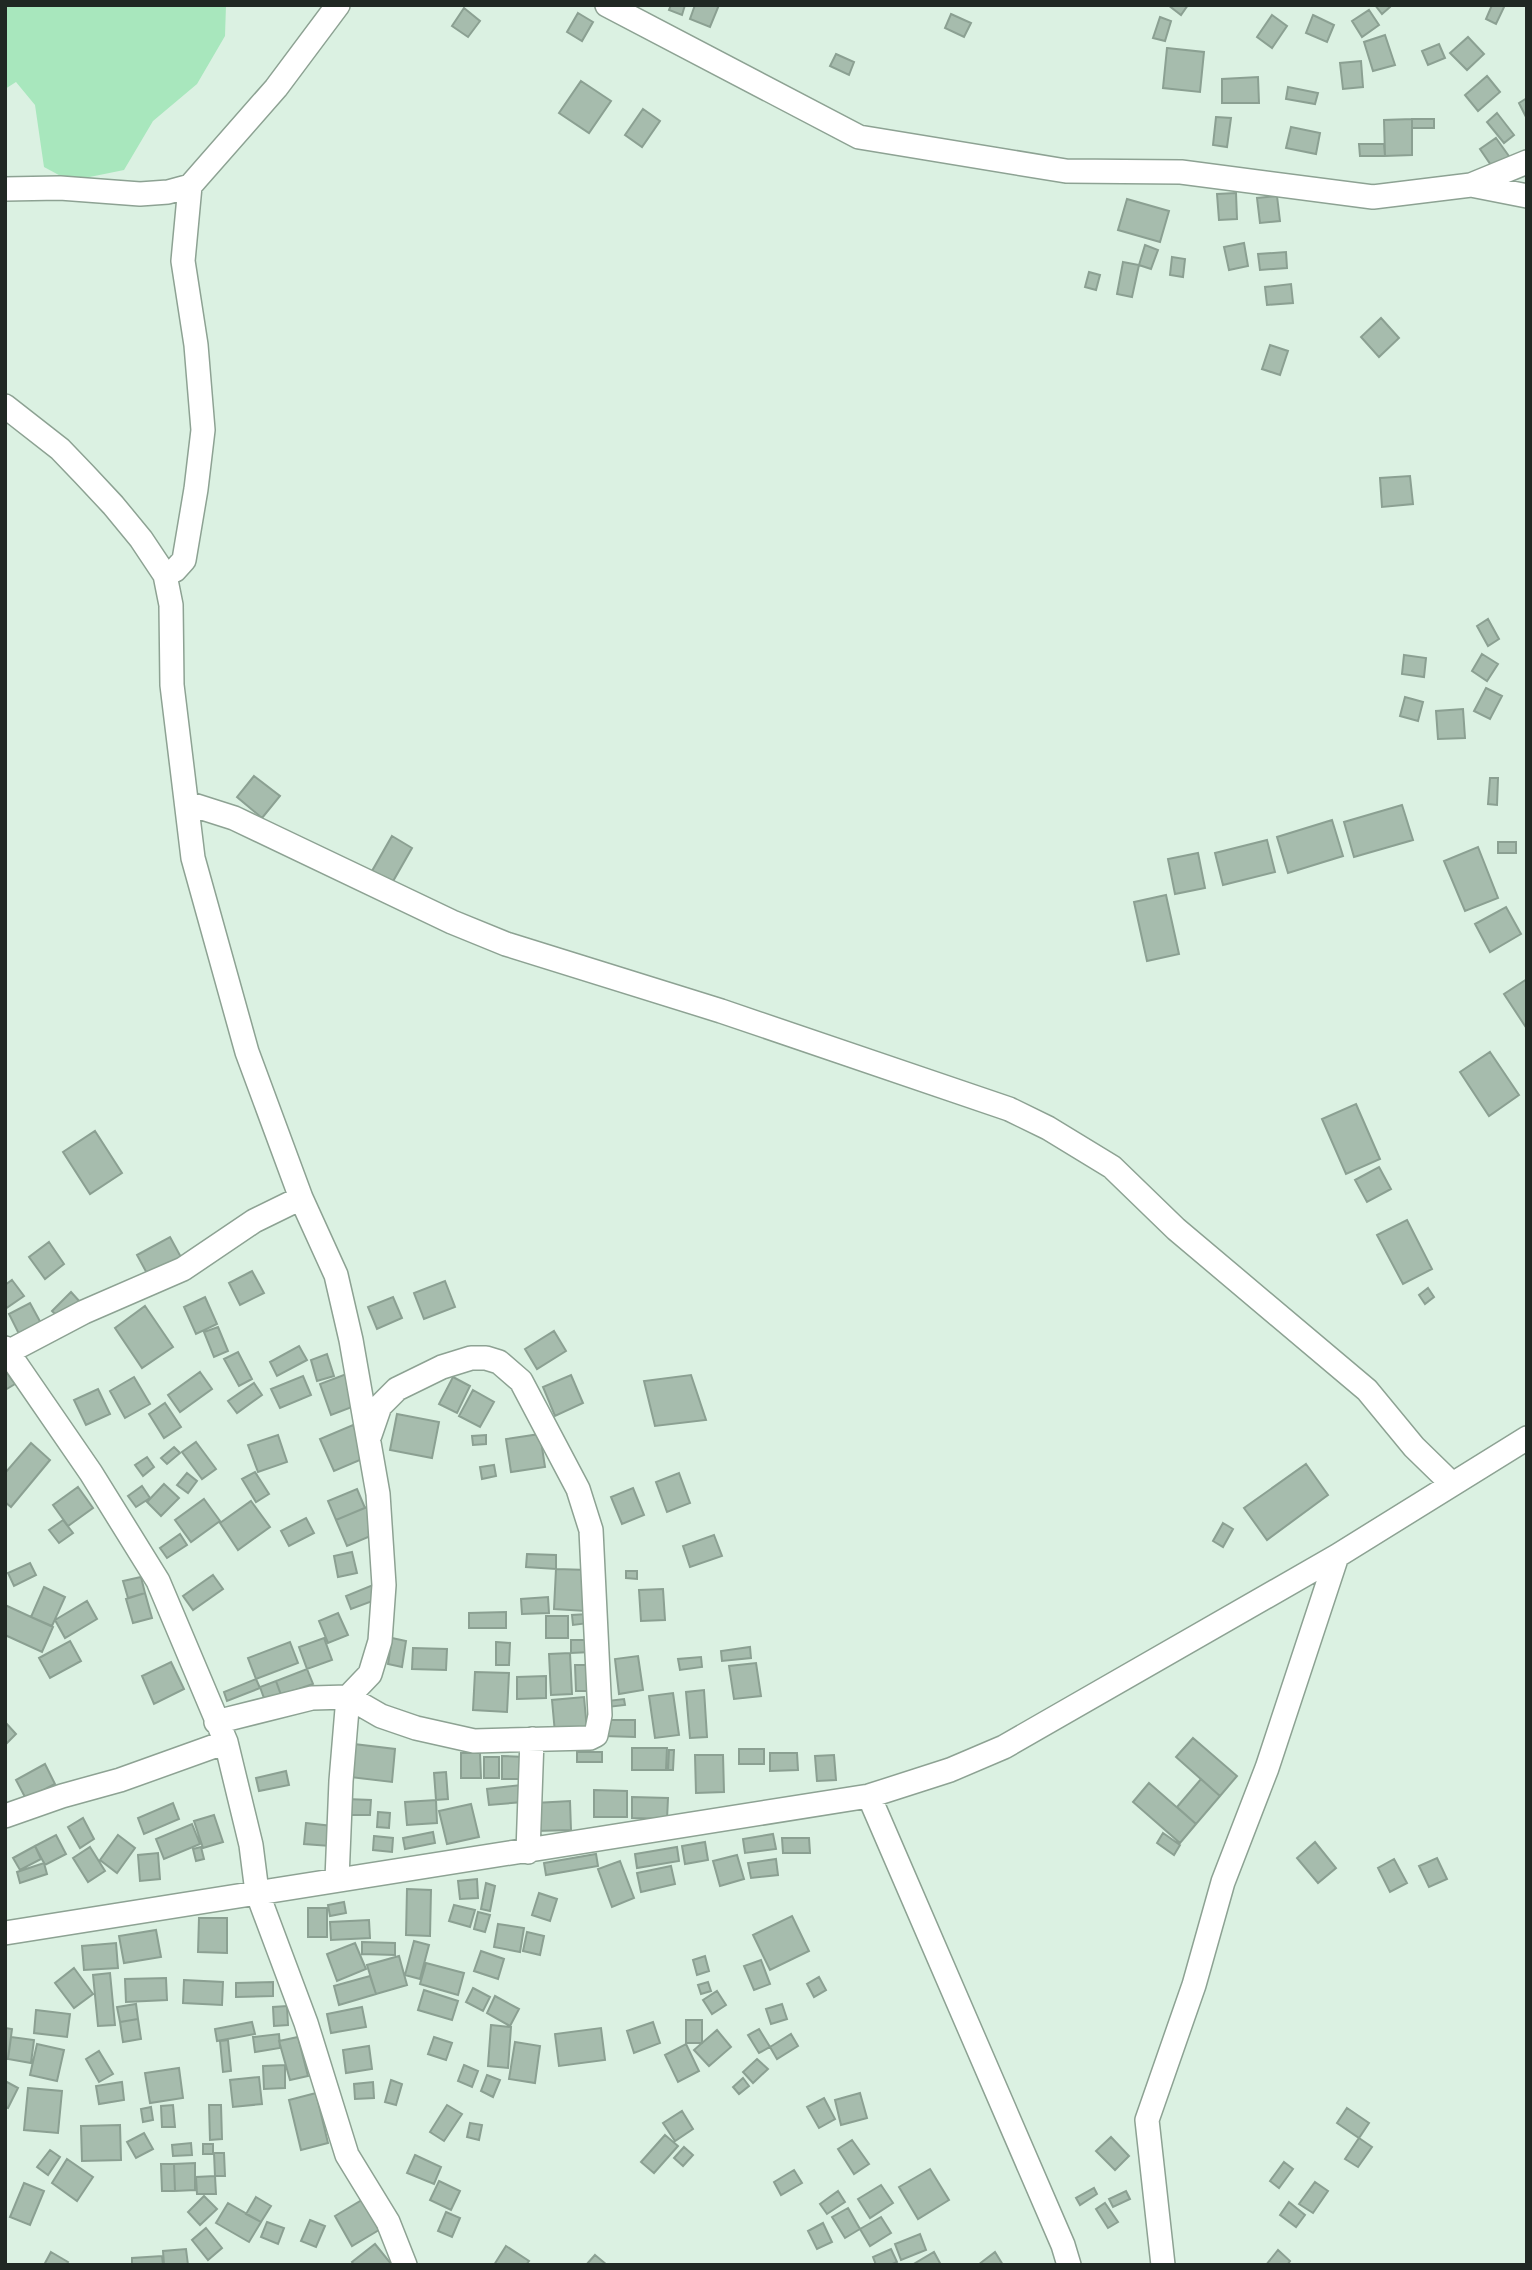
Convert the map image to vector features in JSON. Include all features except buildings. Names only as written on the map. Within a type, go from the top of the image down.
[{"type":"street","points":[[5,189],[60,188],[140,194],[168,192],[190,186],[275,88],[338,5]]},
{"type":"street","points":[[607,5],[859,137],[1066,171],[1181,172],[1373,197],[1471,185],[1527,162]]},
{"type":"street","points":[[1471,185],[1527,196]]},
{"type":"street","points":[[165,575],[175,570],[184,560],[203,430],[196,345],[183,261],[190,186]]},
{"type":"street","points":[[5,406],[60,449],[113,505],[141,539],[165,575],[170,605],[172,685],[193,858],[247,1052],[301,1198],[336,1275],[351,1340],[378,1494],[384,1585],[380,1641],[370,1674],[348,1697],[337,1880]]},
{"type":"street","points":[[187,803],[234,818],[452,922],[506,944],[721,1011],[1009,1109],[1048,1128],[1112,1167],[1176,1229],[1367,1390],[1414,1447],[1452,1483]]},
{"type":"street","points":[[301,1198],[254,1221],[183,1269],[84,1312],[7,1350],[91,1473],[158,1581],[221,1732],[251,1845],[257,1892],[306,2023],[347,2155],[388,2222],[405,2265]]},
{"type":"street","points":[[5,1816],[120,1780],[221,1732],[312,1698],[348,1697],[381,1716],[416,1728],[474,1741],[590,1738],[596,1735],[600,1715],[591,1530],[578,1489],[521,1381],[499,1362],[486,1358],[471,1358],[442,1367],[397,1389],[380,1405],[369,1438]]},
{"type":"street","points":[[5,1933],[869,1796],[950,1770],[1004,1747],[1337,1556],[1527,1438]]},
{"type":"street","points":[[1163,2265],[1147,2120],[1194,1985],[1227,1870],[1267,1768],[1337,1556]]},
{"type":"street","points":[[528,1852],[532,1739]]},
{"type":"street","points":[[869,1796],[1063,2245],[1069,2265]]},
{"type":"green space","points":[[5,5],[226,5],[225,36],[197,84],[153,121],[124,170],[70,181],[44,167],[35,105],[16,82],[5,89]]}]
